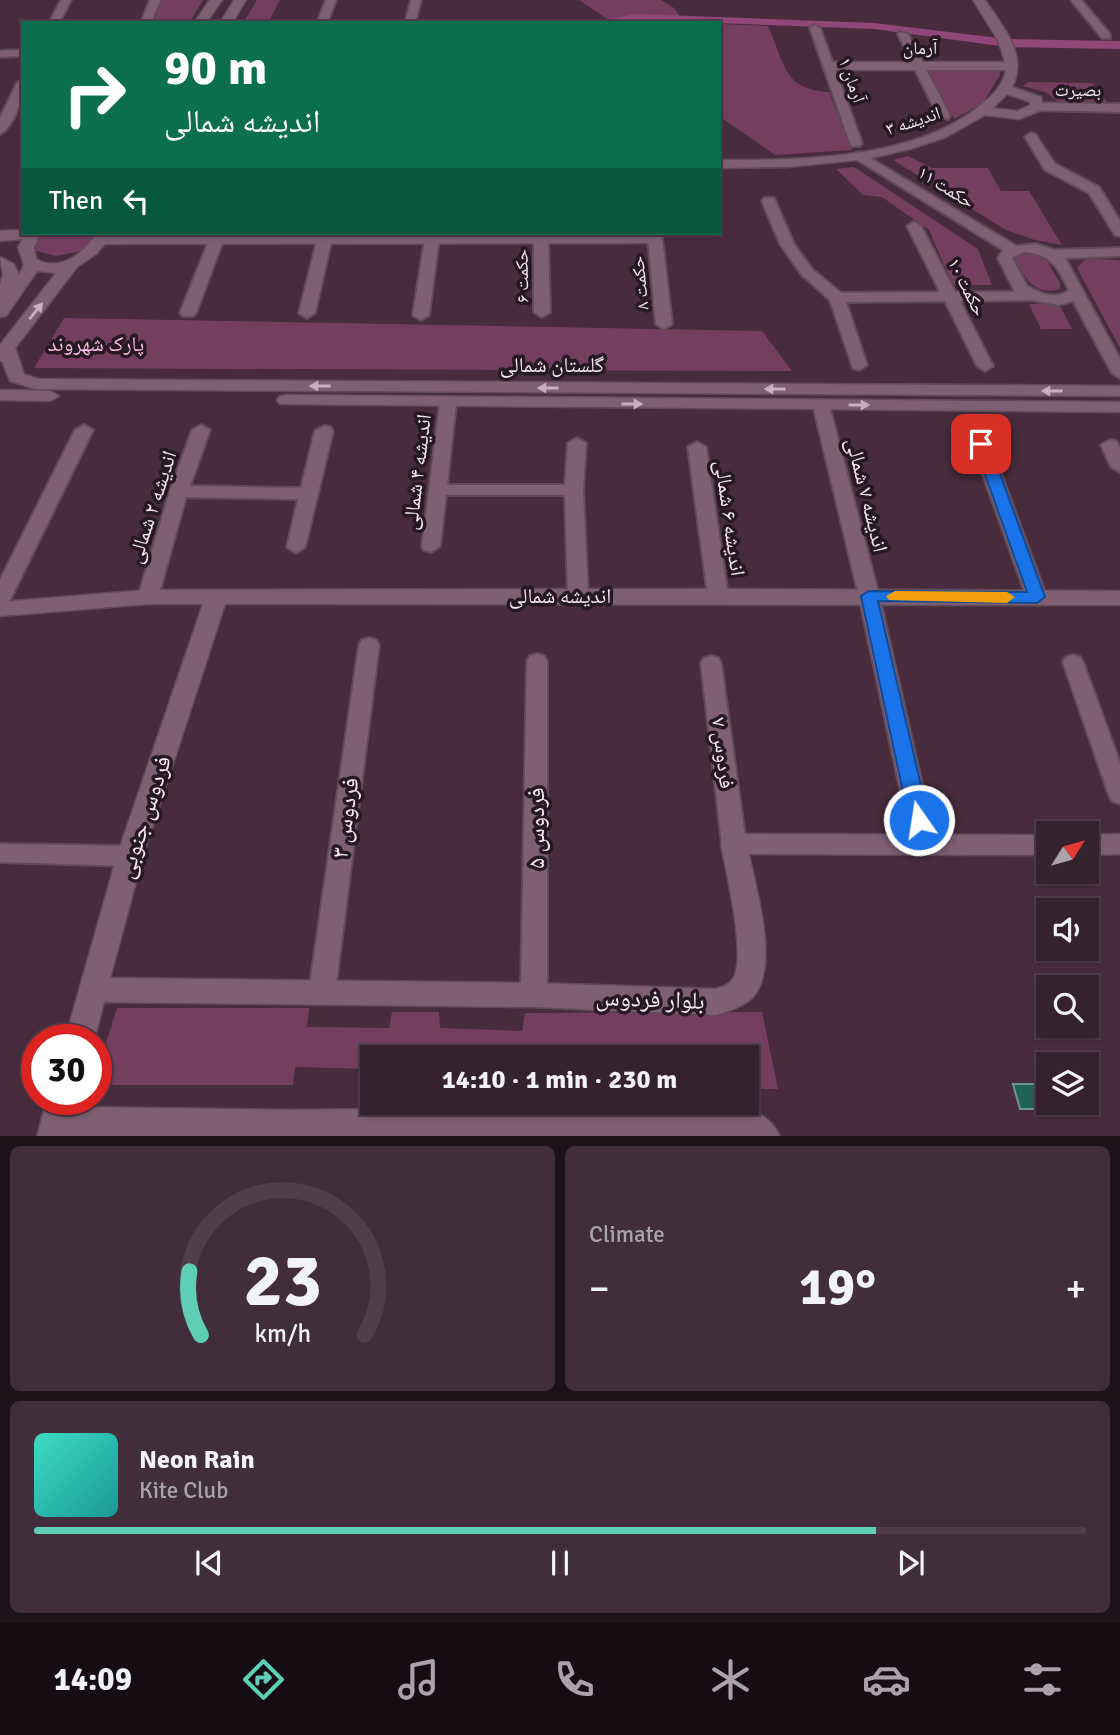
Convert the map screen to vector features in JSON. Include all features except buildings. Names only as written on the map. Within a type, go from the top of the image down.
[{"type":"street","points":[[55,21],[66,0]]},
{"type":"street","points":[[147,21],[155,0]]},
{"type":"street","points":[[201,21],[216,0]]},
{"type":"street","points":[[227,21],[240,0]]},
{"type":"street","points":[[323,21],[331,0]]},
{"type":"street","points":[[411,21],[416,0]]},
{"type":"street","points":[[979,0],[1007,43],[1012,66]]},
{"type":"street","points":[[1076,0],[1106,36]]},
{"type":"street","name":"آرمان ۱","points":[[815,28],[858,150]]},
{"type":"street","points":[[903,34],[944,116]]},
{"type":"street","points":[[0,54],[21,53]]},
{"type":"street","name":"آرمان","points":[[828,66],[1012,66]]},
{"type":"street","name":"اندیشه ۳","points":[[721,164],[814,163],[858,150],[899,147],[948,131],[985,111],[1005,89],[1012,66]]},
{"type":"street","points":[[3,125],[21,87]]},
{"type":"street","points":[[985,111],[1019,115],[1037,107],[1036,100],[1005,89]]},
{"type":"street","name":"بصیرت","points":[[1037,107],[1120,108]]},
{"type":"street","points":[[3,125],[21,120]]},
{"type":"street","points":[[1031,137],[1050,167],[1094,190],[1120,232]]},
{"type":"street","name":"حکمت ۱۱","points":[[858,150],[1013,250],[1031,248],[1054,254],[1120,252]]},
{"type":"street","points":[[769,201],[787,244],[807,272],[837,298],[859,365]]},
{"type":"street","name":"حکمت ۱۰","points":[[914,226],[985,366]]},
{"type":"street","points":[[0,239],[23,235]]},
{"type":"street","points":[[0,239],[23,235]]},
{"type":"street","points":[[29,235],[26,254],[32,264],[57,268],[71,265]]},
{"type":"street","points":[[3,352],[71,265],[89,253],[103,236],[655,238]]},
{"type":"street","points":[[188,313],[217,236]]},
{"type":"street","points":[[307,313],[325,236]]},
{"type":"street","points":[[421,315],[442,237]]},
{"type":"street","name":"حکمت ۶","points":[[541,238],[542,312]]},
{"type":"street","name":"حکمت ۸","points":[[655,238],[664,324]]},
{"type":"street","points":[[1013,250],[1005,258],[1021,289],[1031,296]]},
{"type":"street","points":[[1054,254],[1060,258],[1120,373]]},
{"type":"street","points":[[0,262],[8,267],[11,275],[0,310]]},
{"type":"street","points":[[0,310],[20,287],[32,264]]},
{"type":"street","points":[[20,287],[47,282],[53,289]]},
{"type":"street","points":[[837,298],[1031,296],[1054,300],[1068,298],[1076,293]]},
{"type":"street","name":"گلستان شمالی","points":[[3,352],[16,377],[36,384],[819,397],[1120,407]]},
{"type":"street","name":"گلستان شمالی","points":[[0,395],[448,403],[1120,391]]},
{"type":"street","name":"اندیشه ۷ شمالی","points":[[819,397],[869,596],[925,845]]},
{"type":"street","name":"اندیشه ۴ شمالی","points":[[431,546],[448,403]]},
{"type":"street","points":[[0,600],[84,430]]},
{"type":"street","name":"اندیشه ۲ شمالی","points":[[148,597],[179,491],[201,430]]},
{"type":"street","points":[[296,547],[324,431]]},
{"type":"street","points":[[577,443],[575,491],[578,596]]},
{"type":"street","points":[[981,444],[1037,597]]},
{"type":"street","points":[[1110,445],[1120,467]]},
{"type":"street","name":"اندیشه ۶ شمالی","points":[[697,447],[718,596]]},
{"type":"street","points":[[439,490],[575,491]]},
{"type":"street","points":[[179,491],[310,494]]},
{"type":"street","name":"اندیشه شمالی","points":[[0,609],[148,597],[1120,598]]},
{"type":"street","name":"فردوس جنوبی","points":[[83,1024],[130,856],[216,597]]},
{"type":"street","name":"فردوس ۳","points":[[322,992],[369,645]]},
{"type":"street","name":"فردوس ۵","points":[[534,995],[537,662]]},
{"type":"street","points":[[1073,662],[1120,795]]},
{"type":"street","name":"فردوس ۷","points":[[711,663],[734,844]]},
{"type":"street","points":[[734,844],[1036,845]]},
{"type":"street","name":"بلوار فردوس","points":[[92,990],[534,995],[716,1002],[736,995],[747,981],[752,956],[734,844]]},
{"type":"street","points":[[1099,845],[1120,844]]},
{"type":"street","points":[[0,853],[130,856]]},
{"type":"street","points":[[57,1119],[288,1130],[523,1130],[727,1120],[744,1121],[758,1128],[765,1136]]},
{"type":"green space","points":[[157,0],[203,0],[190,21],[152,21]]},
{"type":"green space","points":[[257,0],[280,0],[269,21],[244,21]]},
{"type":"green space","points":[[579,0],[661,0],[674,8],[682,21],[610,21]]},
{"type":"green space","points":[[721,24],[768,26],[783,63],[794,80],[802,86],[829,92],[852,150],[775,155],[721,117]]},
{"type":"green space","points":[[928,70],[999,70],[1000,75],[983,103],[954,119]]},
{"type":"green space","points":[[1028,82],[1092,83],[1107,102],[1058,101],[1045,92],[1023,86]]},
{"type":"green space","points":[[908,156],[932,168],[988,168],[1001,191],[1029,191],[1062,245],[1035,240],[1006,230],[893,160]]},
{"type":"green space","points":[[854,167],[978,249],[992,285],[953,285],[929,230],[882,197],[863,195],[836,169]]},
{"type":"green space","points":[[43,235],[96,236],[86,250],[56,256],[34,250],[34,241]]},
{"type":"green space","points":[[1024,253],[1045,257],[1060,283],[1060,289],[1043,290],[1031,284],[1013,258]]},
{"type":"green space","points":[[1086,259],[1120,260],[1120,348],[1077,268]]},
{"type":"green space","points":[[1029,304],[1059,304],[1072,329],[1041,329]]},
{"type":"green space","name":"پارک شهروند","points":[[64,318],[762,331],[792,371],[34,368]]},
{"type":"green space","points":[[117,1008],[309,1008],[307,1027],[389,1028],[392,1012],[439,1012],[440,1028],[522,1031],[525,1013],[762,1012],[778,1089],[759,1089],[759,1045],[360,1045],[360,1069],[295,1067],[293,1085],[112,1085],[112,1024]]},
{"type":"waterway","points":[[609,21],[636,17],[874,26],[1007,43],[1120,45]]},
{"type":"slow traffic","points":[[895,596],[1007,597]]},
{"type":"route","points":[[919,820],[869,596],[1037,597],[981,444]]}]
